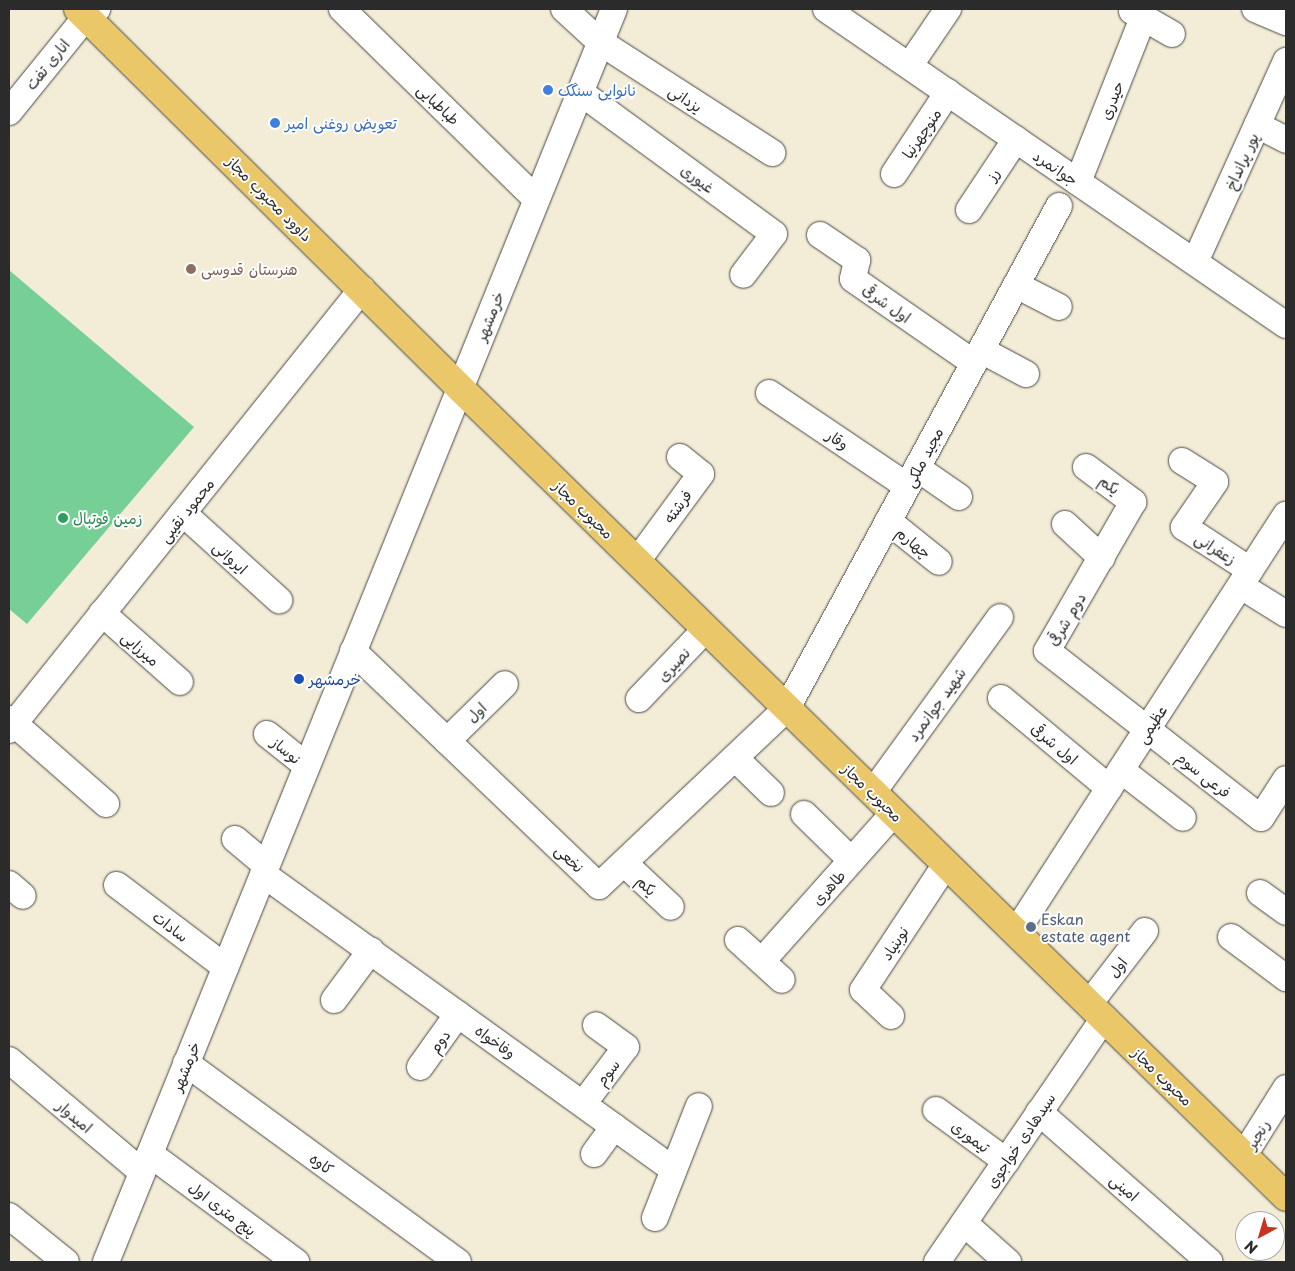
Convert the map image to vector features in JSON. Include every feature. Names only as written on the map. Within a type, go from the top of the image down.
[{"type":"main road","name":"داوود محبوب مجاز","points":[[87,11],[460,388]]},
{"type":"main road","name":"محبوب مجاز","points":[[460,388],[1096,1011],[1285,1193]]},
{"type":"street","name":"طباطبایی","points":[[342,9],[536,199]]},
{"type":"street","name":"یزدانی","points":[[564,9],[600,42],[772,153]]},
{"type":"street","name":"خرمشهر","points":[[106,1262],[614,9]]},
{"type":"street","points":[[910,65],[948,9]]},
{"type":"street","points":[[1255,9],[1286,22]]},
{"type":"street","name":"اناری تفت","points":[[9,112],[87,11]]},
{"type":"street","name":"جوانمرد","points":[[839,12],[948,92],[1286,325]]},
{"type":"street","name":"حیدری","points":[[1078,182],[1138,14],[1172,34]]},
{"type":"street","name":"پور پرانداخ","points":[[1196,262],[1286,61]]},
{"type":"street","name":"غیوری","points":[[580,92],[774,234],[742,275]]},
{"type":"street","name":"منوچهرنیا","points":[[894,174],[948,92]]},
{"type":"street","points":[[1257,125],[1286,140]]},
{"type":"street","name":"رز","points":[[969,210],[1016,139]]},
{"type":"street","name":"مجید ملکی","points":[[787,708],[1059,206]]},
{"type":"street","name":"اول شرقی","points":[[820,235],[857,260],[853,279],[977,356]]},
{"type":"street","points":[[1016,285],[1059,307]]},
{"type":"street","name":"محمود نقیبی","points":[[10,724],[183,513],[362,289]]},
{"type":"street","points":[[977,356],[1026,374]]},
{"type":"street","name":"وقار","points":[[769,393],[912,477],[959,498]]},
{"type":"street","name":"فرشته","points":[[637,561],[701,474],[680,457]]},
{"type":"street","name":"زعفرانی","points":[[1182,461],[1215,482],[1184,527],[1246,578]]},
{"type":"street","name":"یکم","points":[[1086,467],[1133,502]]},
{"type":"street","name":"دوم شرقی","points":[[1133,502],[1047,651],[1147,730]]},
{"type":"street","name":"ایروانی","points":[[183,513],[279,600]]},
{"type":"street","name":"عظیمی","points":[[1016,932],[1286,515]]},
{"type":"street","name":"چهارم","points":[[888,521],[939,562]]},
{"type":"street","points":[[1065,524],[1102,558]]},
{"type":"street","points":[[1246,578],[1286,614]]},
{"type":"street","name":"میرزایی","points":[[102,613],[180,682]]},
{"type":"street","name":"شهید جوانمرد","points":[[873,792],[1000,617]]},
{"type":"street","name":"نصیری","points":[[639,700],[706,629]]},
{"type":"street","name":"نخعی","points":[[353,651],[599,886],[787,708]]},
{"type":"street","name":"اول","points":[[447,741],[505,684]]},
{"type":"street","name":"اول شرقی","points":[[1001,698],[1115,779],[1183,818]]},
{"type":"street","points":[[10,724],[106,804]]},
{"type":"street","name":"فرعی سوم","points":[[1147,730],[1260,818],[1284,786]]},
{"type":"street","name":"نوساز","points":[[267,734],[307,766]]},
{"type":"street","points":[[735,758],[771,794]]},
{"type":"street","name":"طاهری","points":[[762,961],[894,813]]},
{"type":"street","points":[[804,814],[851,860]]},
{"type":"street","name":"وفاخواه","points":[[235,839],[265,869],[371,950],[674,1170]]},
{"type":"street","name":"یکم","points":[[624,863],[671,907]]},
{"type":"street","name":"نوبنیاد","points":[[891,1016],[863,990],[946,864]]},
{"type":"street","name":"سادات","points":[[116,886],[225,967]]},
{"type":"street","points":[[1260,893],[1286,912]]},
{"type":"street","name":"اول","points":[[1096,1011],[1145,931]]},
{"type":"street","points":[[1231,937],[1286,978]]},
{"type":"street","points":[[738,940],[782,980]]},
{"type":"street","points":[[334,1000],[371,950]]},
{"type":"street","name":"سیدهادی خواجوی","points":[[937,1262],[1039,1112],[1096,1011]]},
{"type":"street","name":"دوم","points":[[420,1067],[458,1014]]},
{"type":"street","name":"سوم","points":[[583,1104],[626,1047],[596,1025]]},
{"type":"street","name":"امیدوار","points":[[9,1060],[146,1163]]},
{"type":"street","name":"کاوه","points":[[186,1063],[458,1262]]},
{"type":"street","name":"رنجبر","points":[[1244,1155],[1286,1088]]},
{"type":"street","points":[[656,1218],[699,1106]]},
{"type":"street","name":"تیموری","points":[[936,1110],[1006,1161]]},
{"type":"street","name":"امینی","points":[[1039,1112],[1210,1262]]},
{"type":"street","points":[[594,1154],[614,1126]]},
{"type":"street","name":"پنج متری اول","points":[[146,1163],[296,1262]]},
{"type":"street","points":[[9,1216],[66,1262]]},
{"type":"street","points":[[964,1223],[1008,1262]]},
{"type":"green space","name":"زمین فوتبال","points":[[9,270],[194,427],[27,624],[9,609]]},
{"type":"place","name":"نانوایی سنگک","points":[[548,90]]},
{"type":"place","name":"تعویض روغنی امیر","points":[[275,123]]},
{"type":"place","name":"هنرستان قدوسی","points":[[191,269]]},
{"type":"place","name":"زمین فوتبال","points":[[63,518]]},
{"type":"place","name":"خرمشهر","points":[[299,679]]},
{"type":"place","name":"Eskan estate agent","points":[[1031,927]]}]
